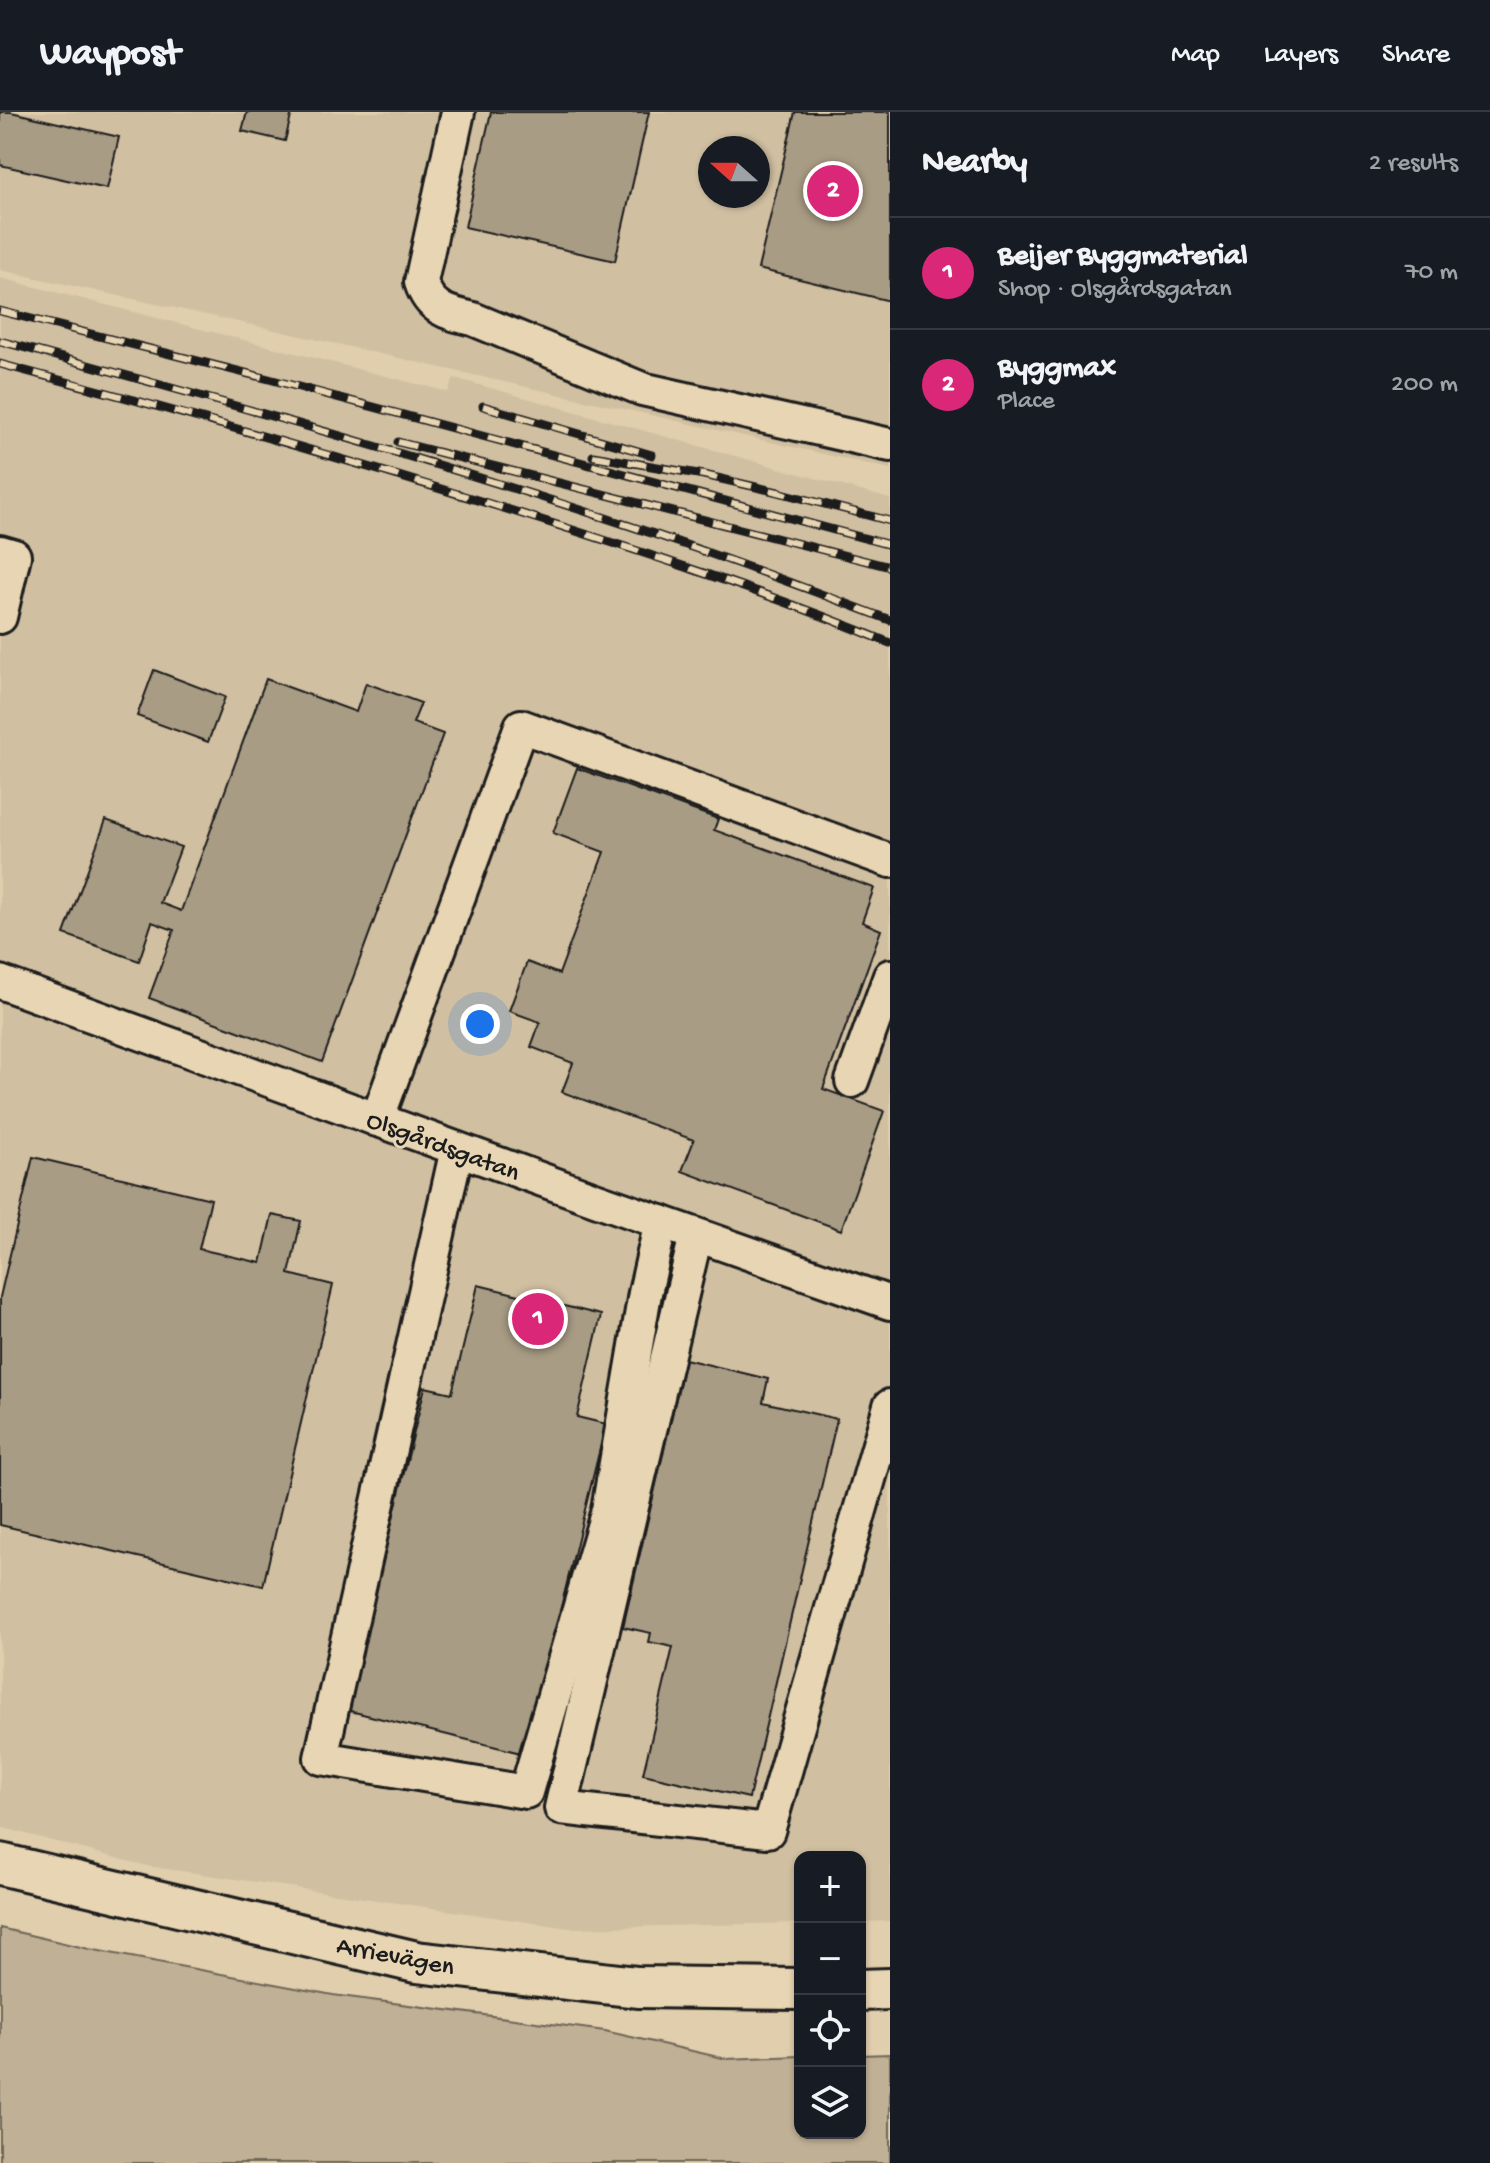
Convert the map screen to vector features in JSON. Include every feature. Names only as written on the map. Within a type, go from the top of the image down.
[{"type":"main road","name":"Arrievägen","points":[[0,1864],[416,1962],[638,1987],[794,1989]]},
{"type":"main road","points":[[866,1990],[890,1989]]},
{"type":"street","points":[[458,112],[421,282],[430,302],[449,313],[473,319],[642,389],[890,445]]},
{"type":"street","points":[[0,552],[14,556],[0,617]]},
{"type":"street","points":[[377,1120],[521,726],[890,861]]},
{"type":"street","points":[[852,1081],[890,976]]},
{"type":"street","name":"Olsgårdsgatan","points":[[0,982],[890,1303]]},
{"type":"street","points":[[457,1149],[321,1758],[526,1792],[608,1510],[645,1293],[661,1222]]},
{"type":"street","points":[[696,1235],[561,1808],[768,1831],[890,1406]]},
{"type":"shaded area","points":[[0,112],[890,112],[890,469],[0,270]]},
{"type":"shaded area","points":[[0,278],[448,392],[454,378],[890,499],[890,1921],[866,1922],[866,1851],[794,1851],[794,1923],[569,1928],[147,1866],[0,1827]]},
{"type":"shaded area","points":[[0,1928],[89,1949],[333,1995],[605,2031],[727,2059],[794,2056],[794,2139],[866,2139],[866,2055],[890,2054],[890,2163],[0,2163]]},
{"type":"building","points":[[0,112],[119,137],[107,189],[0,165]]},
{"type":"building","points":[[247,112],[292,112],[285,141],[242,131]]},
{"type":"building","points":[[491,112],[649,112],[615,261],[465,227]]},
{"type":"building","points":[[795,112],[890,112],[890,301],[758,269]]},
{"type":"building","points":[[154,670],[225,697],[208,742],[137,716]]},
{"type":"building","points":[[266,679],[356,712],[366,683],[421,703],[413,723],[443,734],[322,1062],[149,998],[174,930],[152,922],[139,961],[64,934],[106,820],[181,847],[160,903],[181,911]]},
{"type":"building","points":[[577,768],[718,819],[714,830],[874,888],[862,922],[881,930],[823,1089],[884,1111],[841,1230],[682,1171],[694,1140],[562,1092],[573,1063],[531,1047],[540,1022],[509,1011],[527,962],[559,974],[604,852],[553,833]]},
{"type":"building","points":[[33,1157],[211,1199],[199,1249],[261,1263],[272,1215],[301,1221],[289,1274],[333,1285],[263,1586],[0,1525],[0,1297]]},
{"type":"building","points":[[478,1285],[601,1315],[577,1417],[606,1424],[525,1754],[346,1710],[425,1387],[452,1393]]},
{"type":"building","points":[[685,1359],[768,1379],[763,1402],[837,1419],[749,1798],[643,1774],[673,1647],[649,1642],[651,1633],[623,1627]]},
{"type":"railway","points":[[0,311],[269,379],[890,545]]},
{"type":"railway","points":[[0,341],[408,456],[571,506],[890,620]]},
{"type":"railway","points":[[0,364],[257,434],[513,511],[750,589],[890,643]]},
{"type":"railway","points":[[483,406],[652,455]]},
{"type":"railway","points":[[398,442],[890,567]]},
{"type":"railway","points":[[593,456],[704,475],[890,521]]},
{"type":"place","name":"Byggmax","points":[[833,191]]},
{"type":"place","name":"Beijer Byggmaterial","points":[[538,1319]]}]
